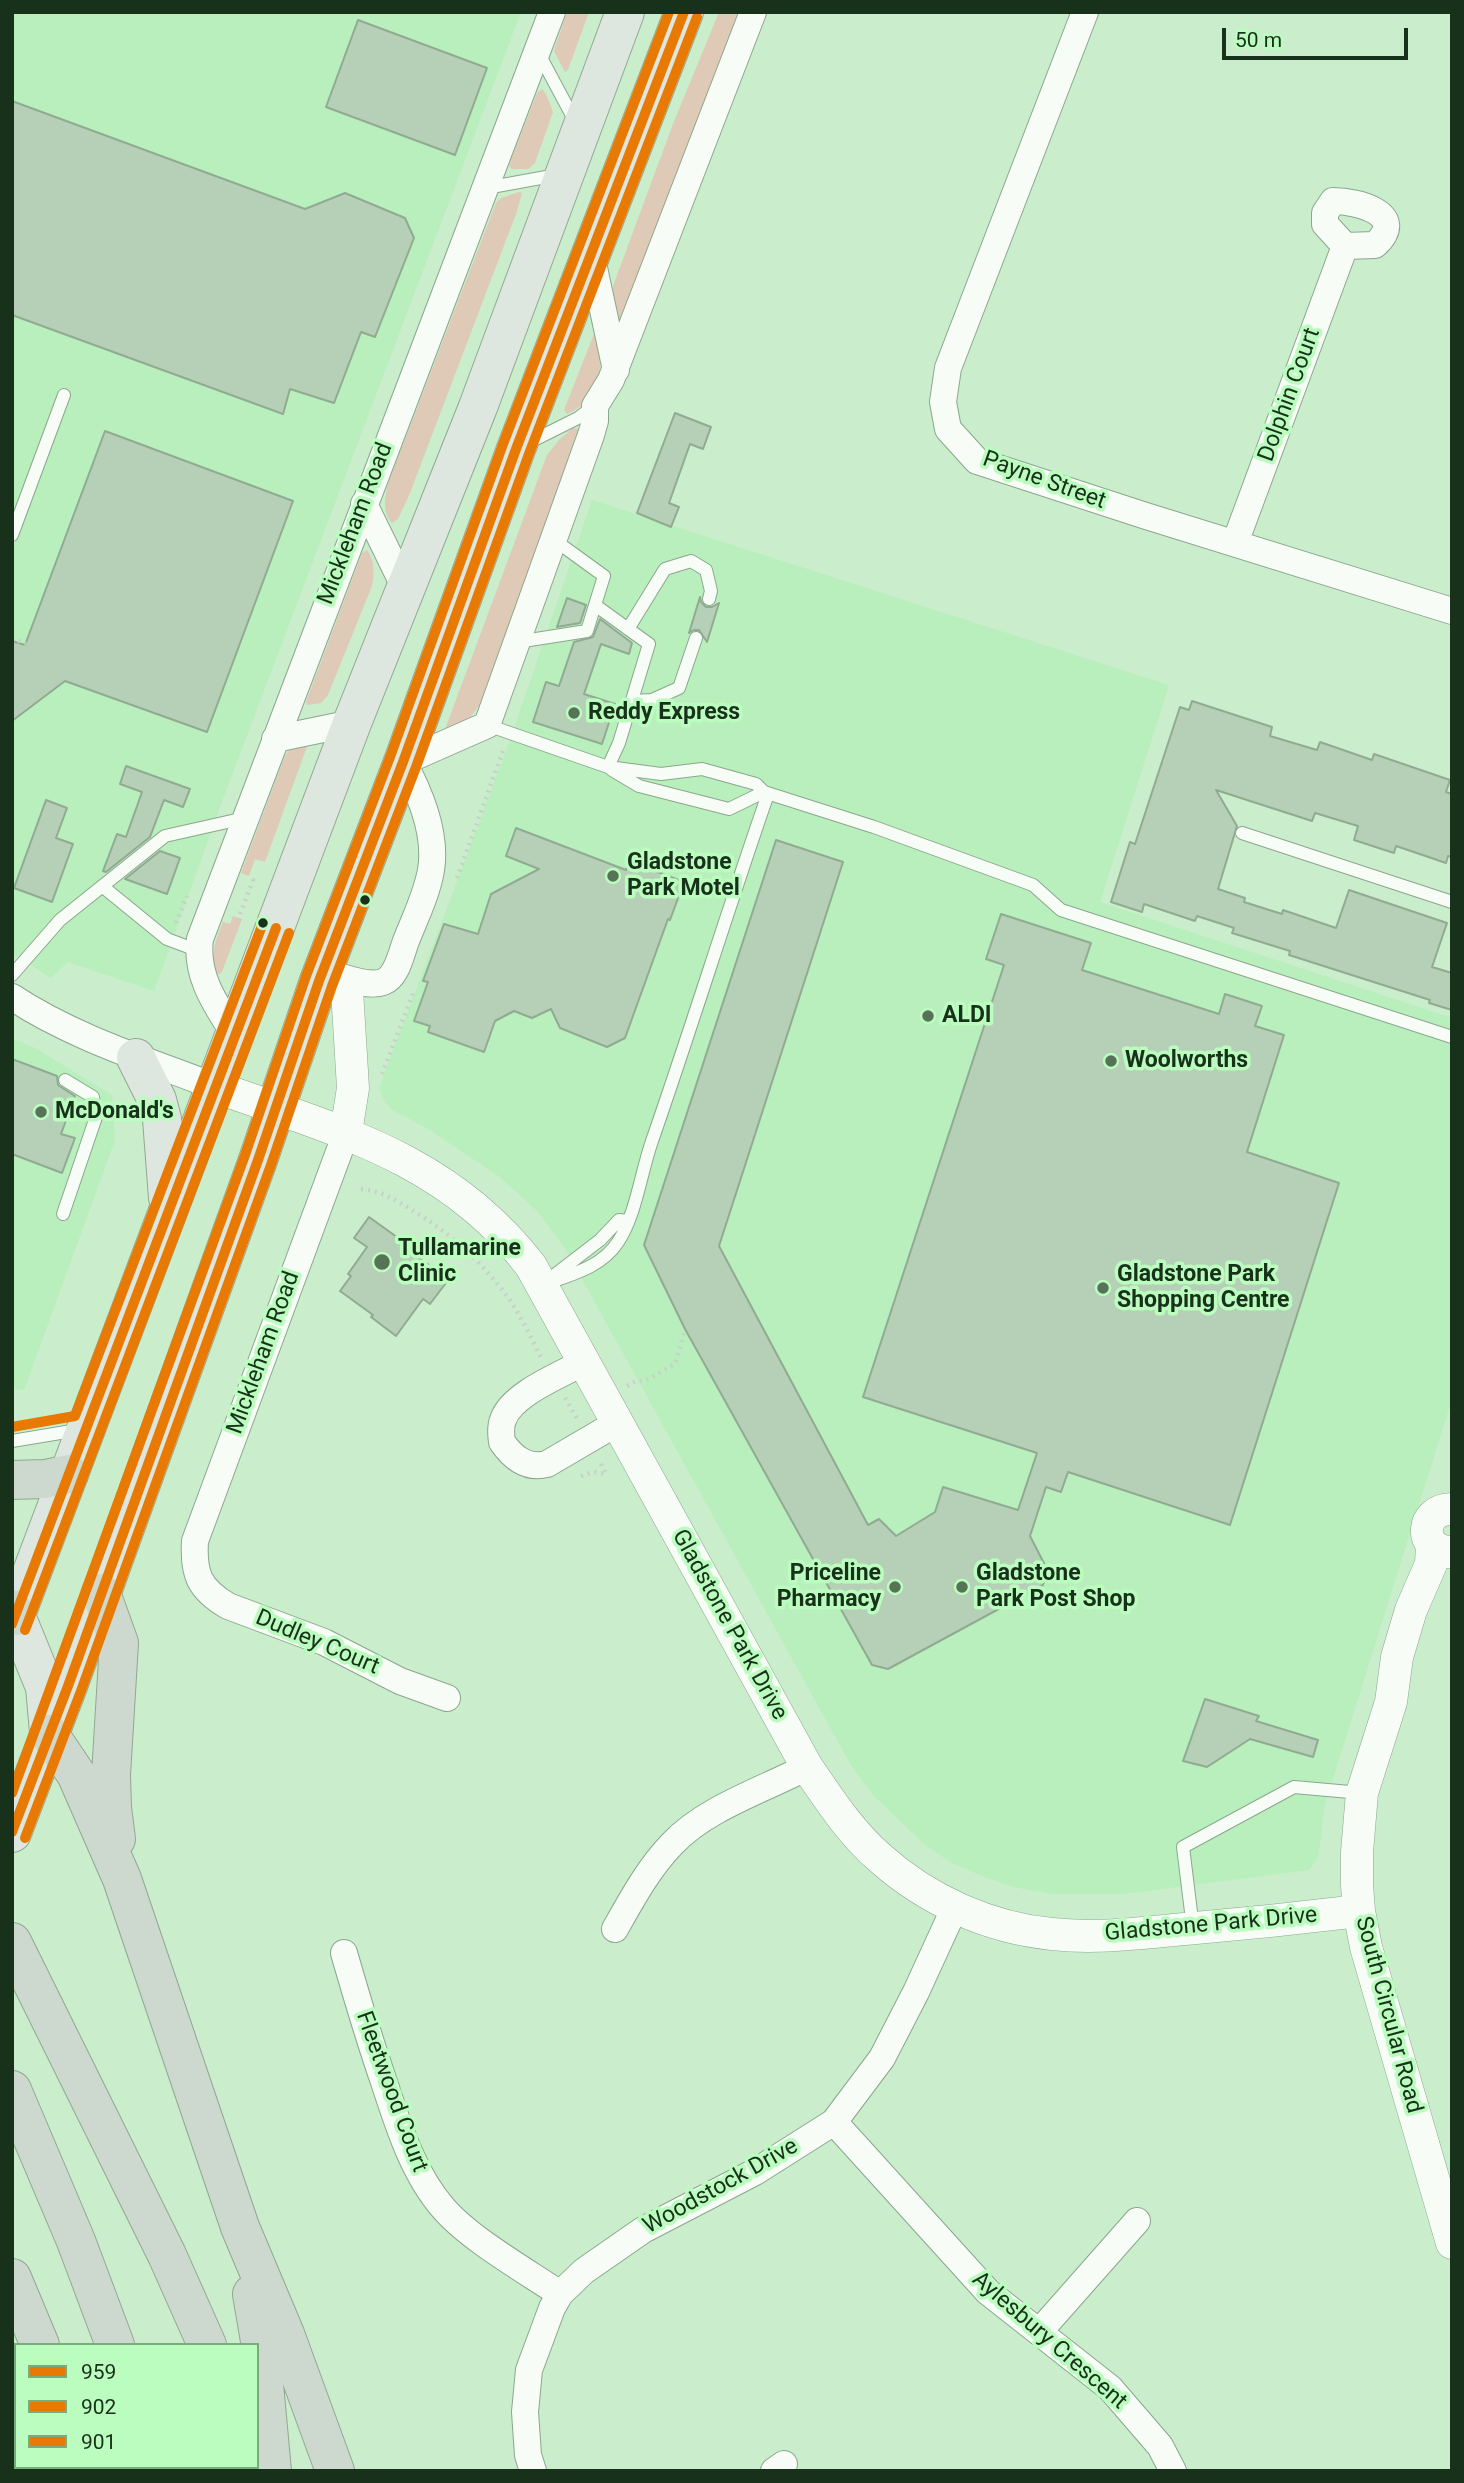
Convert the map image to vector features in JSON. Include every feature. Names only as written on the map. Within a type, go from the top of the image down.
[{"type":"highway","points":[[12,1480],[45,1479],[69,1474]]},
{"type":"highway","points":[[101,1593],[119,1643],[111,1775],[112,1808],[122,1879]]},
{"type":"highway","points":[[50,1734],[76,1774],[122,1879],[240,2227],[285,2334],[335,2471]]},
{"type":"highway","points":[[12,1942],[167,2255],[206,2343]]},
{"type":"highway","points":[[12,2090],[76,2241],[114,2343]]},
{"type":"highway","points":[[240,2227],[260,2342],[270,2471]]},
{"type":"highway","points":[[12,2278],[39,2343]]},
{"type":"highway","points":[[259,2451],[270,2471]]},
{"type":"main road","points":[[50,1734],[45,1687],[13,1617],[352,723],[478,407],[625,12]]},
{"type":"main road","points":[[12,1832],[101,1593],[323,971],[403,762],[516,449],[684,12]]},
{"type":"main road","points":[[136,1058],[157,1101],[162,1119],[169,1207]]},
{"type":"main road","points":[[12,1749],[50,1734]]},
{"type":"street","name":"Mickleham Road","points":[[235,1035],[210,996],[199,963],[199,951],[210,912],[552,12]]},
{"type":"street","points":[[323,971],[362,982],[381,983],[397,966],[426,888],[432,863],[423,807],[403,762],[487,725],[591,435],[595,406],[604,395],[615,370],[753,12]]},
{"type":"street","name":"Payne Street","points":[[1086,12],[948,368],[943,402],[948,429],[977,461],[1452,611]]},
{"type":"street","name":"Dolphin Court","points":[[1235,544],[1345,246]]},
{"type":"street","points":[[591,253],[615,370]]},
{"type":"street","points":[[364,504],[406,590]]},
{"type":"street","points":[[275,739],[352,723]]},
{"type":"street","points":[[323,971],[347,990],[353,1088],[346,1133]]},
{"type":"street","points":[[12,996],[54,1021],[136,1058],[216,1087]]},
{"type":"street","name":"Gladstone Park Drive","points":[[216,1087],[346,1133],[391,1152],[463,1196],[515,1245],[542,1285],[807,1767],[857,1836],[880,1859],[916,1885],[955,1907],[1016,1928],[1053,1934],[1094,1936],[1359,1912]]},
{"type":"street","name":"Mickleham Road","points":[[197,1575],[195,1541],[346,1133]]},
{"type":"street","points":[[584,1362],[543,1371],[527,1393],[507,1412],[501,1430],[502,1442],[517,1459],[539,1466],[547,1464],[589,1440],[610,1411]]},
{"type":"street","name":"South Circular Road","points":[[1452,1482],[1444,1510],[1431,1516],[1427,1531],[1445,1554],[1416,1660],[1391,1702],[1362,1793],[1357,1852],[1359,1912],[1381,2002],[1452,2243]]},
{"type":"street","name":"Dudley Court","points":[[197,1575],[214,1598],[228,1606],[324,1642],[400,1681],[447,1698]]},
{"type":"street","points":[[615,1929],[647,1874],[674,1841],[715,1812],[807,1767]]},
{"type":"street","name":"Woodstock Drive","points":[[533,2471],[528,2455],[525,2412],[529,2370],[552,2308],[560,2294],[584,2271],[643,2230],[755,2172],[834,2122],[882,2058],[955,1907]]},
{"type":"street","name":"Fleetwood Court","points":[[344,1953],[397,2123],[422,2179],[445,2210],[469,2232],[560,2294]]},
{"type":"street","name":"Aylesbury Crescent","points":[[834,2122],[988,2292],[1110,2388],[1160,2446],[1173,2471]]},
{"type":"street","points":[[1039,2333],[1137,2221]]},
{"type":"lane","points":[[538,52],[581,132]]},
{"type":"lane","points":[[485,188],[566,173]]},
{"type":"lane","points":[[12,534],[64,395]]},
{"type":"lane","points":[[516,449],[578,418],[595,406]]},
{"type":"lane","points":[[515,643],[587,631],[604,576],[553,539]]},
{"type":"lane","points":[[628,629],[665,569],[691,561],[706,570],[711,591],[709,599]]},
{"type":"lane","points":[[595,605],[649,644],[619,743],[608,767]]},
{"type":"lane","points":[[632,701],[652,700],[678,688],[696,638]]},
{"type":"lane","points":[[487,725],[608,767],[662,774],[702,769],[756,784],[766,793],[874,827],[1033,886],[1061,910],[1452,1037]]},
{"type":"lane","points":[[608,767],[639,786],[729,809],[766,793]]},
{"type":"lane","points":[[542,1285],[600,1240],[619,1220],[628,1221],[650,1145],[766,793]]},
{"type":"lane","points":[[12,975],[60,920],[165,836],[245,818]]},
{"type":"lane","points":[[1242,833],[1452,902]]},
{"type":"lane","points":[[102,886],[167,939],[199,951]]},
{"type":"lane","points":[[63,1214],[96,1117],[93,1097],[65,1080]]},
{"type":"lane","points":[[12,1441],[85,1429]]},
{"type":"lane","points":[[1193,1928],[1183,1847],[1294,1787],[1362,1793]]},
{"type":"path","points":[[12,638],[26,643]]},
{"type":"path","points":[[361,1189],[387,1195],[428,1220],[465,1248],[502,1288],[538,1351],[543,1371],[575,1413],[606,1474],[594,1472],[571,1482]]},
{"type":"path","points":[[575,1413],[610,1411],[636,1381],[645,1381],[675,1364],[685,1329]]},
{"type":"path","points":[[538,1351],[543,1371]]},
{"type":"shaded area","points":[[12,12],[521,12],[224,796],[154,991],[68,962],[51,978],[12,953]]},
{"type":"shaded area","points":[[567,12],[589,12],[565,72],[554,51]]},
{"type":"shaded area","points":[[719,12],[743,12],[619,331],[613,286],[673,124]]},
{"type":"shaded area","points":[[542,89],[553,112],[535,163],[528,169],[512,169],[510,162],[537,93]]},
{"type":"shaded area","points":[[522,193],[516,214],[410,493],[398,519],[392,523],[385,506],[392,473],[496,203],[501,198]]},
{"type":"shaded area","points":[[594,334],[600,358],[595,390],[579,407],[567,414],[564,410]]},
{"type":"shaded area","points":[[573,428],[580,429],[578,436],[479,706],[468,720],[444,732],[547,455]]},
{"type":"shaded area","points":[[592,500],[1169,685],[1100,902],[1452,1018],[1452,1399],[1325,1804],[1318,1858],[1309,1870],[1123,1894],[1052,1894],[1014,1887],[982,1876],[950,1862],[923,1843],[873,1795],[852,1767],[566,1250],[538,1212],[500,1177],[430,1130],[391,1109],[383,1098],[379,1088],[508,746]]},
{"type":"shaded area","points":[[367,550],[373,563],[372,586],[328,695],[321,703],[307,705],[362,553]]},
{"type":"shaded area","points":[[309,741],[265,862],[255,859],[249,876],[241,873],[284,758],[290,748]]},
{"type":"shaded area","points":[[233,916],[242,919],[222,972],[215,977],[215,943],[223,922],[230,924]]},
{"type":"shaded area","points":[[12,1038],[35,1048],[112,1095],[115,1140],[24,1390],[12,1388]]},
{"type":"shaded area","points":[[12,2373],[14,2469],[54,2471],[12,2471]]},
{"type":"building","points":[[358,20],[487,68],[455,155],[326,107]]},
{"type":"building","points":[[12,101],[305,209],[345,193],[405,218],[414,238],[375,337],[361,332],[334,403],[290,389],[283,414],[12,315]]},
{"type":"building","points":[[675,413],[711,427],[703,449],[690,444],[669,503],[679,507],[671,527],[637,513]]},
{"type":"building","points":[[105,431],[293,501],[207,732],[65,681],[12,721],[12,641],[25,645]]},
{"type":"building","points":[[700,597],[706,607],[719,603],[707,642],[699,630],[689,633]]},
{"type":"building","points":[[567,598],[586,605],[580,623],[557,627]]},
{"type":"building","points":[[600,619],[632,643],[629,654],[601,644],[584,694],[615,704],[602,744],[533,722],[546,682],[559,686],[574,642],[593,637]]},
{"type":"building","points":[[1192,701],[1272,727],[1270,736],[1317,750],[1320,742],[1372,760],[1374,754],[1450,780],[1446,792],[1452,794],[1452,857],[1448,856],[1446,863],[1396,846],[1394,853],[1354,840],[1358,826],[1315,813],[1312,821],[1216,790],[1237,826],[1218,889],[1245,898],[1244,902],[1282,914],[1283,910],[1336,928],[1349,890],[1447,923],[1432,967],[1452,973],[1452,1010],[1429,1003],[1430,1000],[1289,955],[1290,951],[1232,933],[1234,928],[1197,916],[1195,921],[1144,904],[1142,912],[1111,902],[1130,842],[1135,844],[1180,707],[1189,710]]},
{"type":"building","points":[[126,766],[190,789],[183,807],[164,800],[150,837],[106,872],[103,871],[117,834],[126,837],[142,792],[120,784]]},
{"type":"building","points":[[46,800],[67,808],[56,838],[73,844],[52,902],[14,888]]},
{"type":"building","points":[[516,828],[626,870],[629,861],[684,882],[625,1038],[607,1047],[560,1028],[551,1009],[532,1018],[514,1011],[495,1021],[484,1052],[428,1032],[430,1026],[414,1021],[428,982],[423,981],[444,924],[478,934],[491,894],[539,869],[506,856]]},
{"type":"building","name":"Gladstone Park Shopping Centre","points":[[776,840],[843,862],[719,1246],[868,1525],[879,1519],[896,1536],[935,1512],[943,1487],[1018,1510],[1037,1453],[863,1397],[1004,965],[986,959],[1001,914],[1091,943],[1082,970],[1219,1014],[1225,994],[1262,1006],[1255,1026],[1284,1035],[1247,1152],[1339,1183],[1230,1525],[1068,1472],[1061,1492],[1046,1487],[1030,1536],[1048,1571],[1043,1585],[888,1669],[872,1665],[685,1329],[644,1245]]},
{"type":"building","points":[[160,851],[180,858],[167,894],[125,879]]},
{"type":"building","name":"McDonald's","points":[[12,1059],[57,1076],[58,1085],[75,1096],[61,1134],[75,1138],[62,1173],[12,1154]]},
{"type":"building","points":[[369,1217],[415,1250],[412,1253],[449,1279],[430,1304],[423,1299],[396,1336],[340,1291],[367,1247],[354,1238]]},
{"type":"building","points":[[1205,1699],[1259,1716],[1256,1721],[1318,1740],[1313,1757],[1250,1739],[1207,1767],[1183,1761]]},
{"type":"transit line","name":"901","points":[[12,1793],[245,1155],[306,976],[390,757],[503,444],[669,12]]},
{"type":"transit line","name":"959","points":[[12,1832],[68,1686],[258,1160],[319,981],[403,762],[516,449],[684,12]]},
{"type":"transit line","name":"902","points":[[25,1838],[81,1691],[271,1165],[332,986],[416,767],[529,454],[697,17]]},
{"type":"transit line","name":"901","points":[[12,1427],[75,1416],[263,923]]},
{"type":"transit line","name":"959","points":[[12,1624],[276,928]]},
{"type":"transit line","name":"902","points":[[25,1630],[289,933]]},
{"type":"place","name":"Reddy Express","points":[[574,713]]},
{"type":"place","name":"Gladstone Park Motel","points":[[613,876]]},
{"type":"place","name":"ALDI","points":[[928,1016]]},
{"type":"place","name":"Woolworths","points":[[1111,1061]]},
{"type":"place","name":"McDonald's","points":[[41,1112]]},
{"type":"place","name":"Tullamarine Clinic","points":[[382,1262]]},
{"type":"place","name":"Gladstone Park Shopping Centre","points":[[1103,1288]]},
{"type":"place","name":"Priceline Pharmacy","points":[[895,1587]]},
{"type":"place","name":"Gladstone Park Post Shop","points":[[962,1587]]}]
